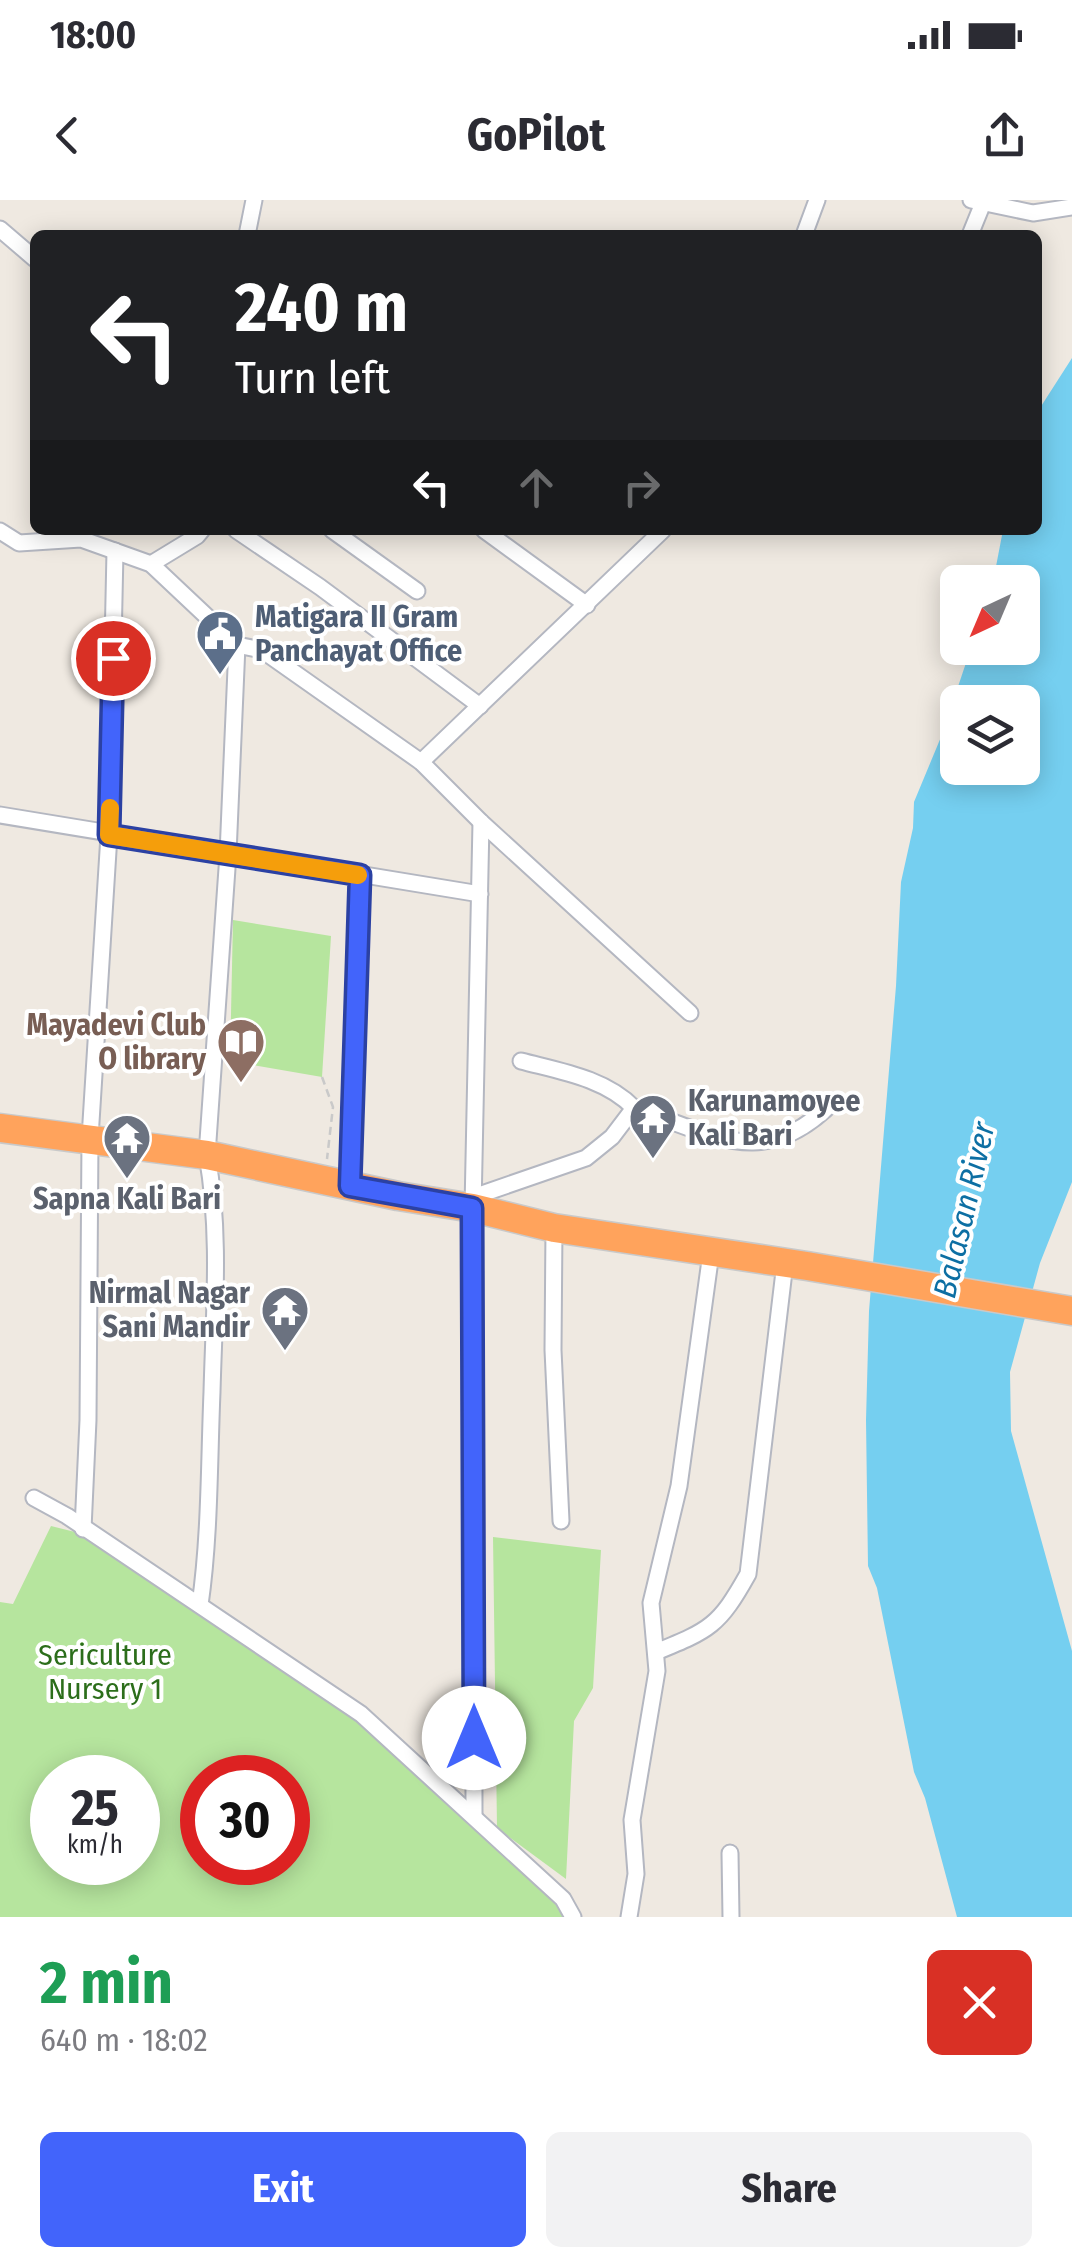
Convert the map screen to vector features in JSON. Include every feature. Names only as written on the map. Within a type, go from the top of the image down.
[{"type":"highway","points":[[0,1128],[207,1155],[337,1183],[473,1202],[554,1228],[796,1264],[1072,1312]]},
{"type":"street","points":[[248,230],[254,200]]},
{"type":"street","points":[[806,230],[817,200]]},
{"type":"street","points":[[971,230],[977,201],[1072,206]]},
{"type":"street","points":[[0,230],[30,254]]},
{"type":"street","points":[[0,531],[19,543],[81,539],[151,564],[237,645],[262,650],[421,762],[690,1013]]},
{"type":"street","points":[[151,564],[198,535]]},
{"type":"street","points":[[243,535],[480,706]]},
{"type":"street","points":[[339,535],[417,591]]},
{"type":"street","points":[[491,535],[586,606]]},
{"type":"street","points":[[421,762],[657,535]]},
{"type":"street","points":[[83,1529],[90,1138],[109,835],[115,551]]},
{"type":"street","points":[[200,1605],[205,1572],[215,1283],[213,1189],[207,1155],[228,854],[237,645]]},
{"type":"street","points":[[0,815],[480,894]]},
{"type":"street","points":[[474,1814],[473,1202],[481,822]]},
{"type":"street","points":[[337,1183],[360,875]]},
{"type":"street","points":[[521,1062],[587,1078],[626,1099],[634,1108],[739,1144],[782,1140],[810,1126],[834,1102]]},
{"type":"street","points":[[473,1202],[586,1158],[612,1137],[634,1108]]},
{"type":"street","points":[[554,1228],[553,1350],[561,1522]]},
{"type":"street","points":[[630,1917],[636,1874],[632,1820],[656,1671],[651,1603],[678,1486],[710,1252]]},
{"type":"street","points":[[656,1652],[706,1632],[726,1614],[748,1574],[796,1264]]},
{"type":"street","points":[[34,1498],[361,1714],[564,1898],[573,1917]]},
{"type":"street","points":[[730,1853],[731,1917]]},
{"type":"path","points":[[322,1076],[333,1107],[337,1183]]},
{"type":"green space","points":[[233,920],[331,936],[322,1077],[230,1061]]},
{"type":"green space","name":"Sericulture Nursery 1","points":[[51,1526],[79,1533],[354,1715],[558,1900],[568,1917],[0,1917],[0,1602],[13,1604]]},
{"type":"green space","points":[[493,1537],[601,1550],[593,1688],[574,1721],[566,1879],[497,1828]]},
{"type":"water","name":"Balasan River","points":[[1072,358],[1072,1182],[1040,1263],[1010,1372],[1011,1431],[1072,1651],[1072,1917],[957,1917],[925,1798],[914,1772],[877,1588],[868,1566],[869,1311],[901,882],[913,828],[914,802],[940,739],[940,785],[1040,785],[1040,685],[959,685],[965,665],[1040,665],[1040,565],[996,565],[1002,535],[1042,535],[1042,405]]},
{"type":"slow traffic","points":[[110,808],[109,835],[358,875]]},
{"type":"place","name":"Matigara II Gram Panchayat Office","points":[[220,676]]},
{"type":"place","name":"Mayadevi Club O library","points":[[241,1084]]},
{"type":"place","name":"Karunamoyee Kali Bari","points":[[653,1160]]},
{"type":"place","name":"Sapna Kali Bari","points":[[127,1180]]},
{"type":"place","name":"Nirmal Nagar Sani Mandir","points":[[285,1352]]},
{"type":"route","points":[[113,658],[109,835],[360,875],[350,1186],[472,1208],[474,1738]]}]
